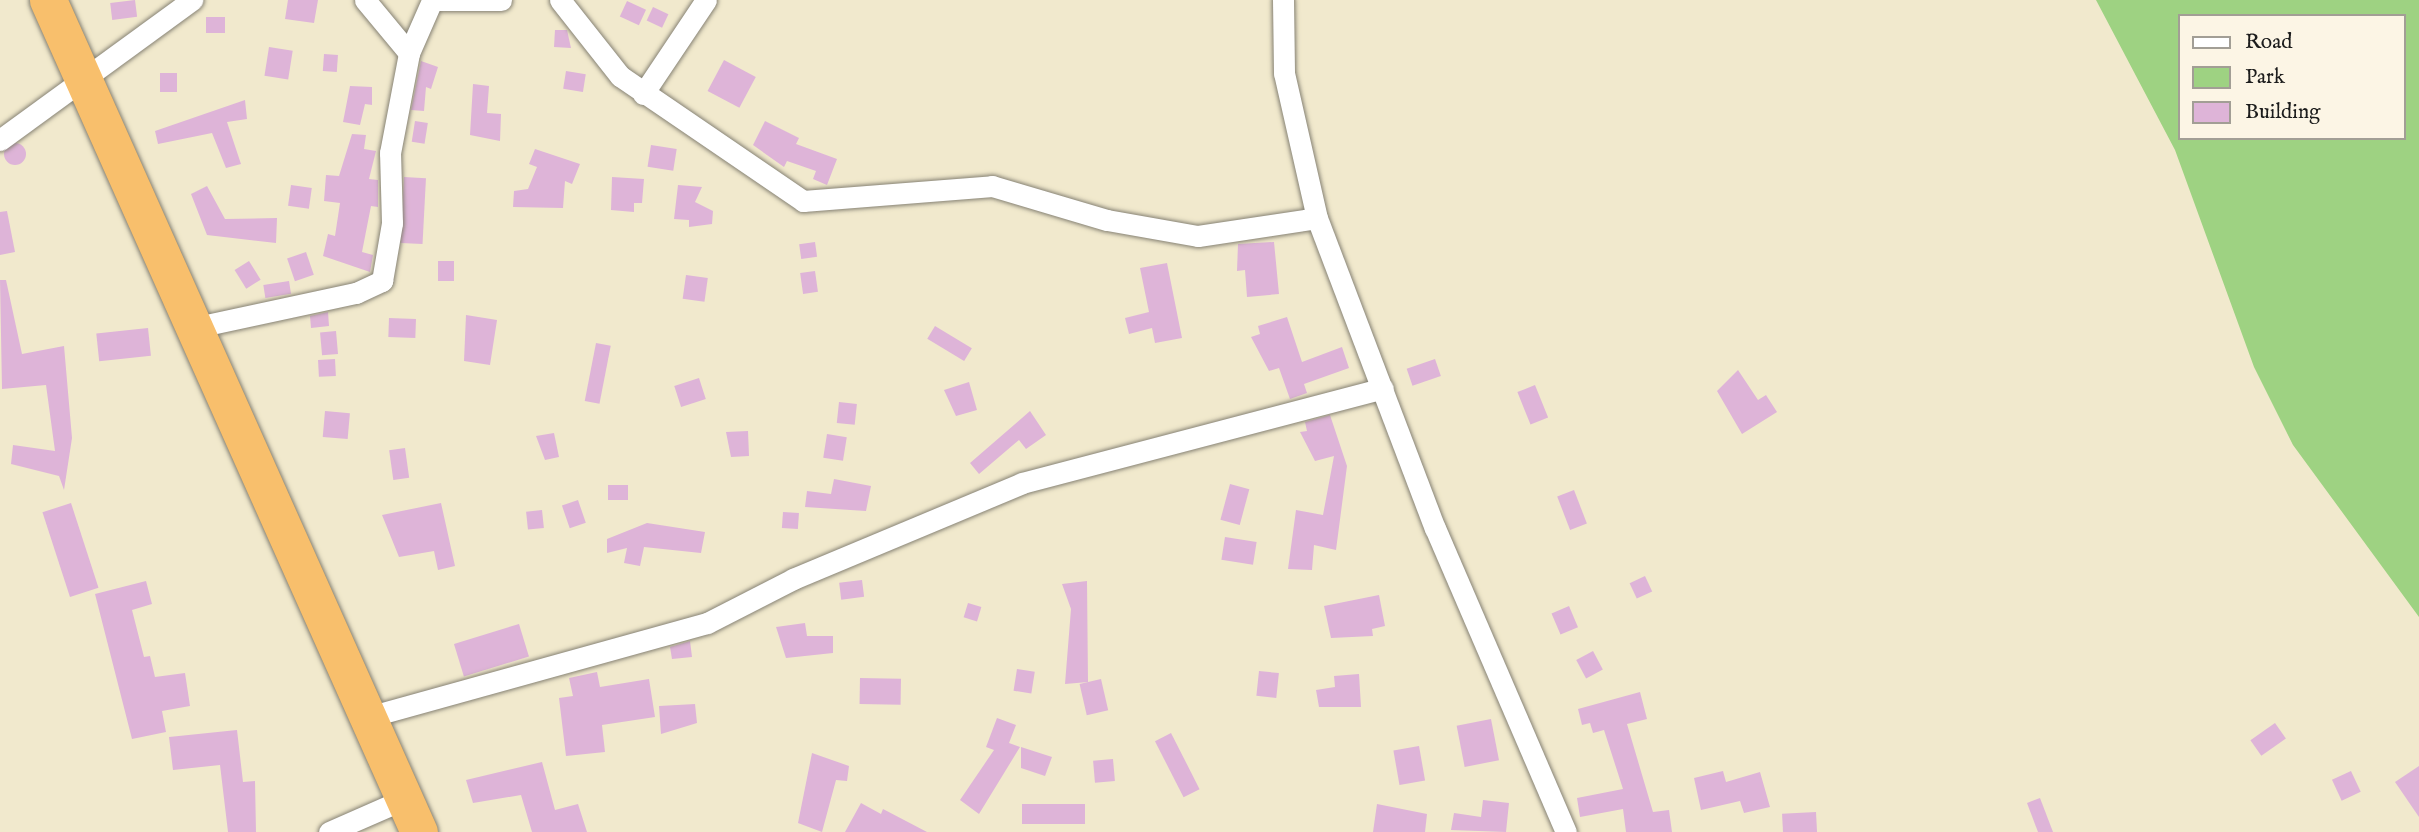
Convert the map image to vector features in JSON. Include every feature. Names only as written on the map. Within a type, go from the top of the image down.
[{"type":"highway","points":[[48,0],[197,327],[411,816]]},
{"type":"street","points":[[365,0],[409,53]]},
{"type":"street","points":[[197,327],[356,293],[382,281],[392,223],[390,153],[409,53],[432,1],[501,0]]},
{"type":"street","points":[[560,0],[620,76],[803,201],[992,186],[1107,220],[1198,236],[1317,218]]},
{"type":"street","points":[[643,94],[706,0]]},
{"type":"street","points":[[1283,0],[1284,73],[1317,218],[1435,528],[1566,832]]},
{"type":"street","points":[[0,140],[85,82],[181,4]]},
{"type":"street","points":[[368,717],[715,620],[793,579],[1021,483],[1383,388]]},
{"type":"street","points":[[329,832],[411,816]]},
{"type":"green space","points":[[2096,0],[2419,0],[2419,617],[2293,445],[2254,367],[2175,150]]},
{"type":"building","points":[[135,0],[137,17],[112,20],[110,3]]},
{"type":"building","points":[[288,0],[318,0],[314,23],[285,19]]},
{"type":"building","points":[[627,1],[646,10],[639,25],[620,16]]},
{"type":"building","points":[[653,7],[668,14],[662,28],[647,21]]},
{"type":"building","points":[[206,17],[225,17],[225,33],[206,33]]},
{"type":"building","points":[[555,30],[567,30],[571,48],[554,47]]},
{"type":"building","points":[[269,47],[293,51],[288,79],[264,76]]},
{"type":"building","points":[[324,54],[338,55],[337,72],[323,71]]},
{"type":"building","points":[[724,60],[756,77],[739,108],[708,91]]},
{"type":"building","points":[[421,61],[438,67],[431,89],[426,87],[424,111],[411,110]]},
{"type":"building","points":[[566,71],[586,74],[583,92],[563,89]]},
{"type":"building","points":[[160,73],[177,73],[177,92],[160,92]]},
{"type":"building","points":[[473,84],[489,86],[487,113],[501,114],[500,141],[470,135]]},
{"type":"building","points":[[350,86],[372,87],[372,105],[365,104],[360,125],[343,122]]},
{"type":"building","points":[[245,100],[247,119],[227,122],[241,164],[226,168],[212,133],[158,144],[155,131]]},
{"type":"building","points":[[415,121],[428,123],[425,144],[412,142]]},
{"type":"building","points":[[765,121],[799,138],[796,144],[837,159],[827,185],[813,179],[816,171],[787,161],[784,167],[753,145]]},
{"type":"building","points":[[352,134],[366,135],[364,149],[376,151],[369,179],[378,180],[378,207],[371,206],[362,252],[373,255],[370,272],[323,256],[328,234],[335,236],[340,203],[324,201],[326,175],[339,176]]},
{"type":"building","points":[[15,143],[23,146],[26,154],[23,162],[15,165],[7,162],[4,154],[7,146]]},
{"type":"building","points":[[651,145],[677,149],[673,171],[648,167]]},
{"type":"building","points":[[535,149],[580,164],[572,184],[565,181],[563,208],[513,207],[514,191],[528,189],[537,167],[529,164]]},
{"type":"building","points":[[404,177],[426,178],[423,244],[401,243]]},
{"type":"building","points":[[612,177],[644,179],[642,203],[634,203],[634,212],[611,210]]},
{"type":"building","points":[[291,185],[312,188],[309,209],[288,206]]},
{"type":"building","points":[[678,185],[702,187],[695,202],[713,211],[712,224],[689,227],[689,220],[674,219]]},
{"type":"building","points":[[207,186],[225,219],[277,218],[276,243],[207,235],[191,194]]},
{"type":"building","points":[[7,211],[15,252],[0,255],[0,212]]},
{"type":"building","points":[[815,242],[817,257],[801,259],[799,244]]},
{"type":"building","points":[[1274,242],[1279,294],[1247,297],[1245,270],[1237,271],[1238,244]]},
{"type":"building","points":[[306,252],[314,275],[295,281],[287,259]]},
{"type":"building","points":[[249,261],[261,280],[246,289],[235,270]]},
{"type":"building","points":[[438,261],[454,261],[454,281],[438,281]]},
{"type":"building","points":[[1167,263],[1182,338],[1155,343],[1152,328],[1129,334],[1125,318],[1149,312],[1140,268]]},
{"type":"building","points":[[815,271],[818,292],[803,294],[800,273]]},
{"type":"building","points":[[686,275],[708,278],[704,302],[683,299]]},
{"type":"building","points":[[0,280],[6,280],[22,354],[64,346],[72,438],[64,490],[59,476],[11,464],[13,445],[55,451],[46,385],[2,389]]},
{"type":"building","points":[[289,281],[291,294],[265,298],[263,285]]},
{"type":"building","points":[[328,312],[329,326],[311,328],[310,316]]},
{"type":"building","points":[[466,315],[497,320],[490,365],[464,361]]},
{"type":"building","points":[[1287,317],[1302,362],[1342,347],[1349,368],[1304,384],[1307,393],[1290,399],[1279,368],[1269,371],[1251,337],[1260,334],[1258,326]]},
{"type":"building","points":[[389,318],[416,319],[415,338],[388,337]]},
{"type":"building","points":[[935,326],[972,348],[964,361],[927,339]]},
{"type":"building","points":[[148,328],[151,356],[99,361],[96,333]]},
{"type":"building","points":[[336,331],[338,354],[322,355],[320,332]]},
{"type":"building","points":[[596,343],[611,346],[599,404],[585,401]]},
{"type":"building","points":[[335,359],[336,376],[319,377],[318,360]]},
{"type":"building","points":[[1435,359],[1441,376],[1412,386],[1407,369]]},
{"type":"building","points":[[1738,370],[1758,400],[1766,395],[1777,412],[1742,434],[1717,391]]},
{"type":"building","points":[[699,378],[706,399],[681,407],[674,386]]},
{"type":"building","points":[[969,382],[977,410],[956,416],[944,390]]},
{"type":"building","points":[[1535,385],[1548,417],[1530,425],[1517,392]]},
{"type":"building","points":[[839,402],[857,404],[855,425],[837,423]]},
{"type":"building","points":[[325,411],[350,413],[348,439],[323,437]]},
{"type":"building","points":[[1030,411],[1046,435],[1026,449],[1019,440],[979,474],[970,463]]},
{"type":"building","points":[[1330,415],[1347,466],[1336,550],[1314,545],[1312,570],[1288,569],[1296,510],[1323,515],[1334,456],[1315,461],[1300,432],[1307,431],[1305,422]]},
{"type":"building","points":[[748,431],[749,456],[731,457],[726,432]]},
{"type":"building","points":[[554,433],[559,457],[545,460],[536,436]]},
{"type":"building","points":[[827,434],[847,437],[843,461],[823,458]]},
{"type":"building","points":[[405,448],[409,478],[393,480],[389,450]]},
{"type":"building","points":[[834,479],[871,486],[866,511],[805,507],[807,491],[831,494]]},
{"type":"building","points":[[1230,484],[1249,489],[1240,525],[1220,520]]},
{"type":"building","points":[[608,485],[628,485],[628,500],[608,500]]},
{"type":"building","points":[[1574,490],[1587,524],[1570,530],[1557,496]]},
{"type":"building","points":[[578,500],[586,523],[570,528],[562,506]]},
{"type":"building","points":[[71,503],[99,588],[70,597],[42,512]]},
{"type":"building","points":[[441,503],[455,566],[438,570],[434,551],[399,557],[382,515]]},
{"type":"building","points":[[542,510],[544,528],[528,530],[526,512]]},
{"type":"building","points":[[783,512],[799,513],[798,529],[782,528]]},
{"type":"building","points":[[647,523],[705,532],[701,553],[644,547],[640,566],[624,563],[627,548],[607,553],[607,539]]},
{"type":"building","points":[[1225,537],[1257,542],[1253,565],[1221,560]]},
{"type":"building","points":[[1645,576],[1652,591],[1637,599],[1630,583]]},
{"type":"building","points":[[862,580],[864,597],[841,600],[839,583]]},
{"type":"building","points":[[146,581],[152,604],[132,610],[144,657],[150,656],[155,677],[185,673],[190,706],[162,711],[166,732],[132,739],[95,594]]},
{"type":"building","points":[[1087,581],[1088,682],[1065,684],[1071,609],[1062,584]]},
{"type":"building","points":[[1379,595],[1385,626],[1372,629],[1373,636],[1331,638],[1324,606]]},
{"type":"building","points":[[968,603],[981,607],[977,621],[964,617]]},
{"type":"building","points":[[1569,606],[1578,627],[1560,635],[1552,613]]},
{"type":"building","points":[[805,623],[807,636],[833,636],[833,653],[786,658],[776,627]]},
{"type":"building","points":[[519,624],[529,657],[464,676],[454,644]]},
{"type":"building","points":[[690,641],[692,657],[672,659],[670,647]]},
{"type":"building","points":[[1593,651],[1603,670],[1586,678],[1576,660]]},
{"type":"building","points":[[1017,669],[1035,672],[1031,694],[1014,691]]},
{"type":"building","points":[[1259,671],[1279,673],[1276,698],[1256,696]]},
{"type":"building","points":[[597,672],[600,687],[649,679],[655,717],[602,725],[605,752],[566,756],[559,698],[573,696],[569,678]]},
{"type":"building","points":[[1359,674],[1361,707],[1319,707],[1316,690],[1335,687],[1334,676]]},
{"type":"building","points":[[860,678],[901,679],[901,705],[860,704]]},
{"type":"building","points":[[1101,679],[1108,710],[1087,715],[1080,684]]},
{"type":"building","points":[[1640,692],[1647,719],[1627,724],[1653,812],[1669,810],[1672,832],[1626,832],[1623,809],[1580,817],[1577,798],[1623,789],[1604,730],[1593,733],[1590,723],[1582,725],[1578,709]]},
{"type":"building","points":[[695,704],[697,723],[661,734],[659,706]]},
{"type":"building","points":[[997,718],[1016,725],[1009,743],[1020,747],[979,814],[960,800],[994,750],[986,747]]},
{"type":"building","points":[[1491,719],[1499,760],[1465,767],[1457,726]]},
{"type":"building","points":[[2275,723],[2286,739],[2261,756],[2250,740]]},
{"type":"building","points":[[237,730],[243,782],[255,781],[256,832],[228,832],[220,765],[173,770],[169,737]]},
{"type":"building","points":[[1171,733],[1200,789],[1184,797],[1155,741]]},
{"type":"building","points":[[1419,746],[1425,780],[1399,785],[1393,751]]},
{"type":"building","points":[[1021,747],[1052,757],[1045,776],[1021,768]]},
{"type":"building","points":[[812,753],[849,766],[847,781],[836,780],[822,832],[798,823]]},
{"type":"building","points":[[1113,759],[1115,781],[1095,783],[1093,761]]},
{"type":"building","points":[[542,762],[555,810],[578,804],[587,832],[532,832],[521,795],[473,803],[466,780]]},
{"type":"building","points":[[2419,766],[2419,817],[2395,782]]},
{"type":"building","points":[[1723,771],[1726,782],[1760,772],[1770,807],[1744,813],[1740,801],[1701,810],[1694,778]]},
{"type":"building","points":[[2351,771],[2361,792],[2342,801],[2332,780]]},
{"type":"building","points":[[2040,798],[2053,832],[2038,832],[2027,803]]},
{"type":"building","points":[[1483,800],[1509,803],[1506,832],[1451,830],[1454,813],[1481,817]]},
{"type":"building","points":[[861,803],[881,814],[883,809],[927,832],[845,832]]},
{"type":"building","points":[[1022,804],[1085,804],[1085,824],[1022,824]]},
{"type":"building","points":[[1377,804],[1427,814],[1425,832],[1373,832]]},
{"type":"building","points":[[1816,812],[1817,832],[1783,832],[1782,814]]}]
